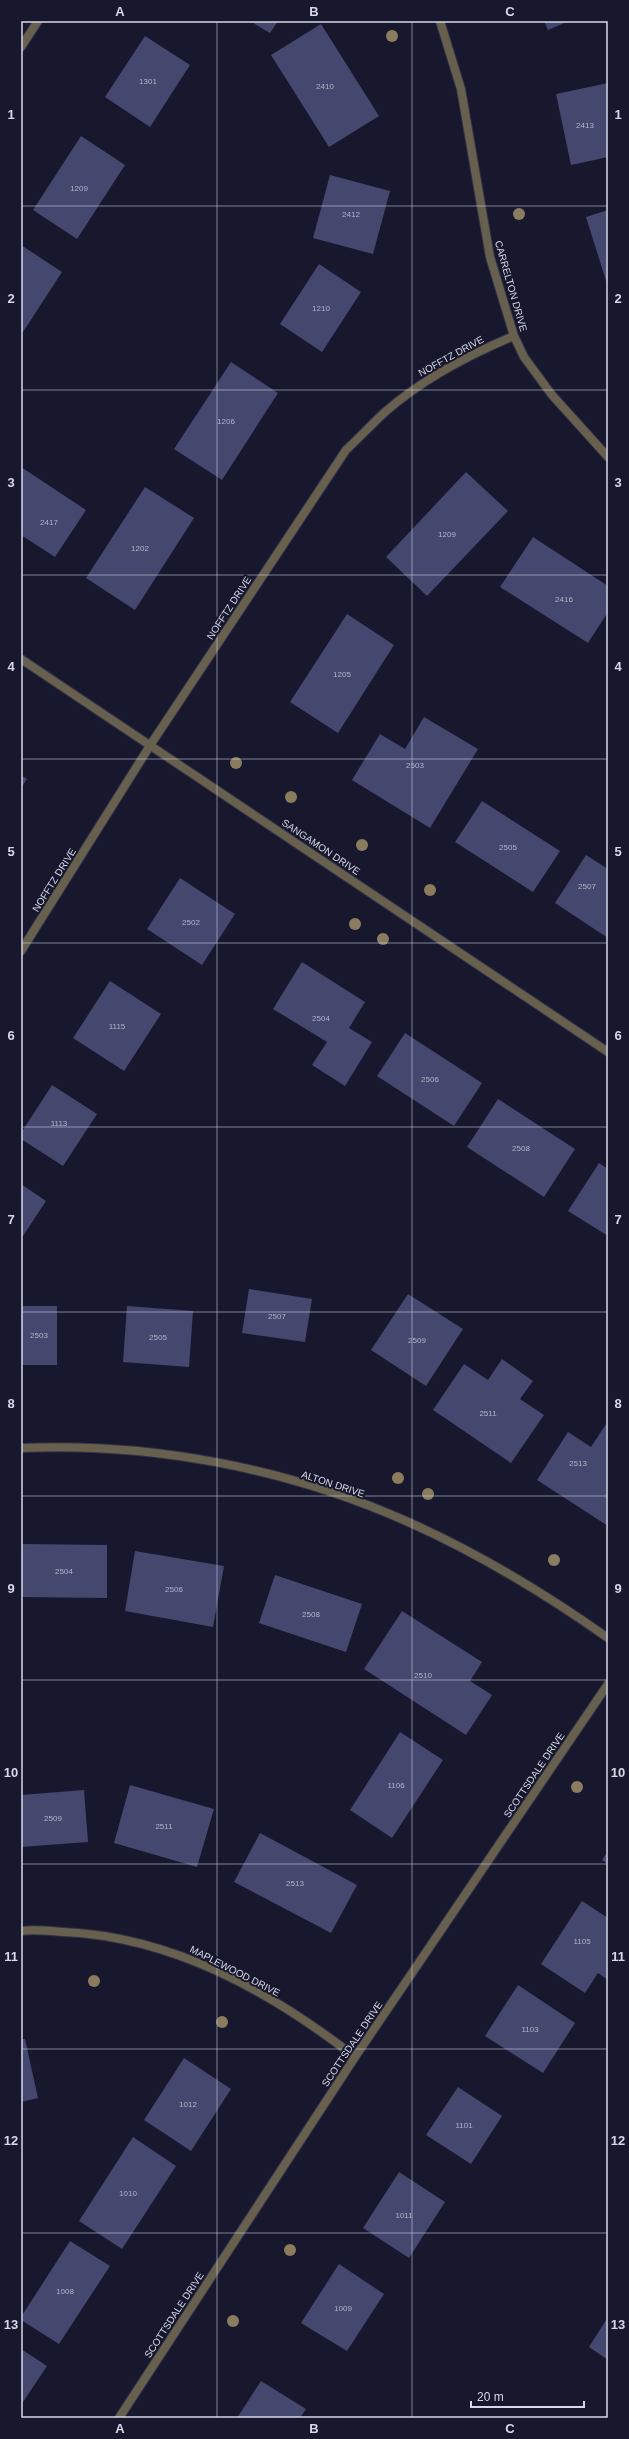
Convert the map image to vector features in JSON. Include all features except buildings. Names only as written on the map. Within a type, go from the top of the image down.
[{"type":"street","points":[[21,47],[38,21]]},
{"type":"street","name":"CARRELTON DRIVE","points":[[440,21],[462,89],[490,257],[514,336],[524,357],[552,395],[608,457]]},
{"type":"street","name":"NOFFTZ DRIVE","points":[[21,951],[151,744],[346,450],[386,412],[428,379],[482,349],[514,336]]},
{"type":"street","name":"SANGAMON DRIVE","points":[[21,659],[151,744],[608,1052]]},
{"type":"street","name":"ALTON DRIVE","points":[[21,1448],[67,1446],[148,1451],[242,1468],[333,1492],[406,1521],[507,1573],[608,1638]]},
{"type":"street","name":"SCOTTSDALE DRIVE","points":[[119,2418],[355,2057],[608,1684]]},
{"type":"street","name":"MAPLEWOOD DRIVE","points":[[21,1931],[93,1934],[133,1940],[180,1955],[229,1976],[279,2004],[355,2057]]}]
